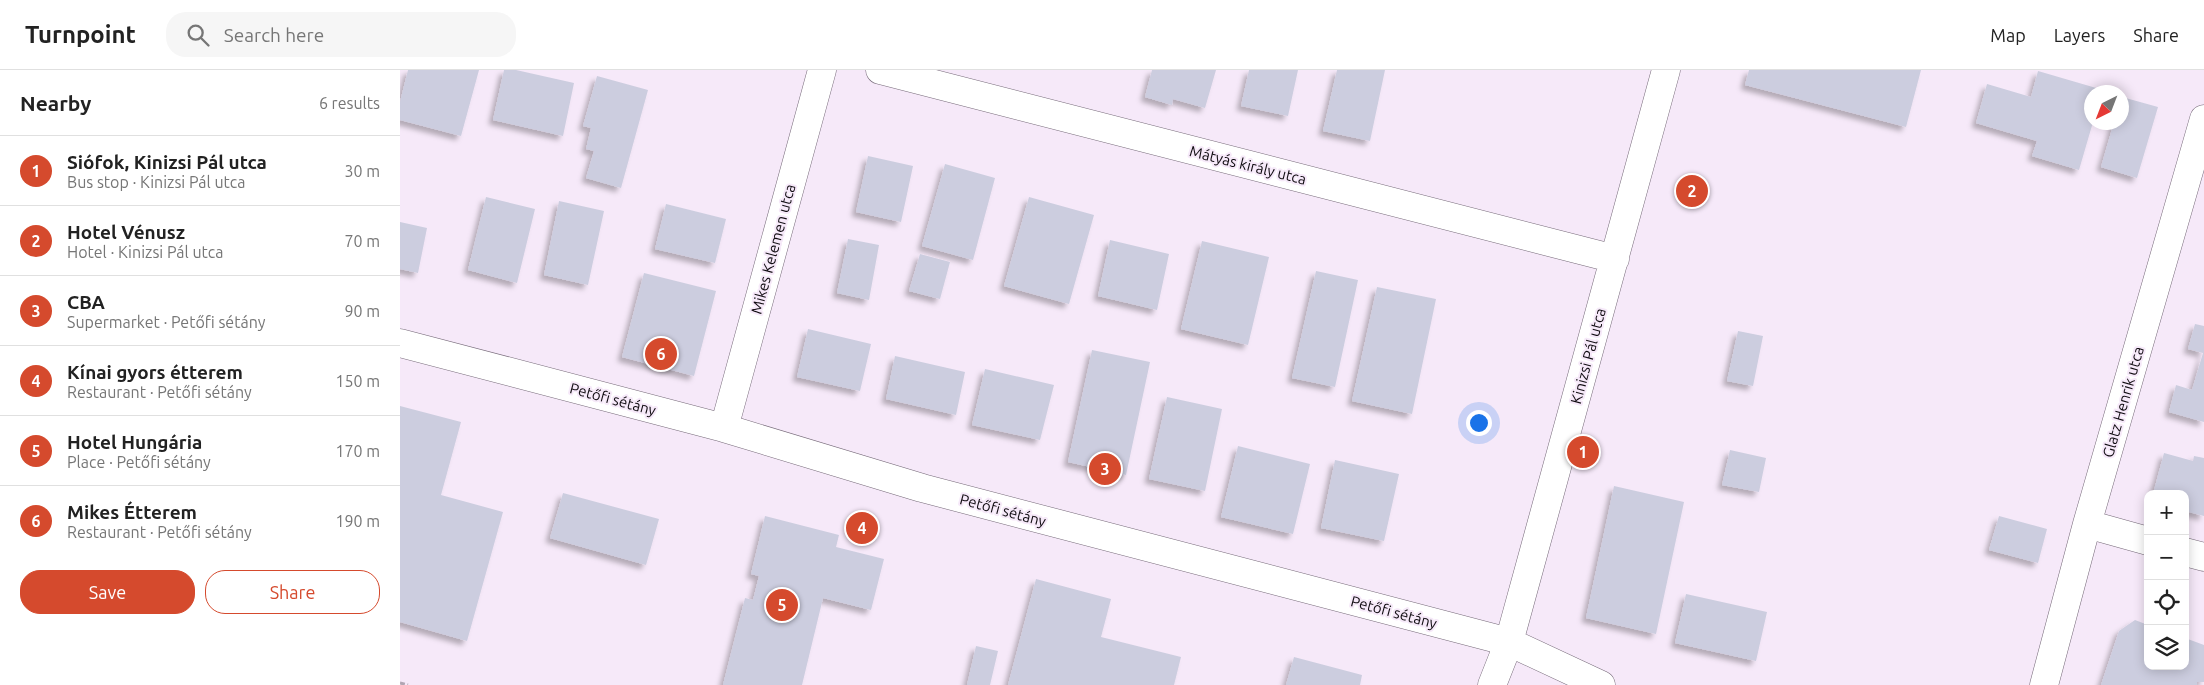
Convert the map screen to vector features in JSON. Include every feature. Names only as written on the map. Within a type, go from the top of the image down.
[{"type":"street","name":"Mikes Kelemen utca","points":[[724,428],[822,70]]},
{"type":"street","name":"Mátyás király utca","points":[[880,70],[1615,259]]},
{"type":"street","name":"Kinizsi Pál utca","points":[[1492,685],[1509,642],[1666,70]]},
{"type":"street","name":"Glatz Henrik utca","points":[[2044,685],[2087,524],[2204,119]]},
{"type":"street","name":"Petőfi sétány","points":[[400,343],[724,428],[922,488],[1509,642],[1601,685]]},
{"type":"street","points":[[2087,524],[2144,540]]},
{"type":"street","points":[[2189,553],[2204,557]]},
{"type":"path","points":[[400,683],[408,685]]},
{"type":"building","points":[[408,70],[479,70],[461,136],[400,120],[400,102]]},
{"type":"building","points":[[504,70],[516,70],[574,83],[563,136],[493,120]]},
{"type":"building","points":[[1152,70],[1216,70],[1205,108],[1173,99],[1172,105],[1145,97]]},
{"type":"building","points":[[1249,70],[1298,70],[1288,116],[1241,106]]},
{"type":"building","points":[[1337,70],[1385,70],[1370,141],[1323,131]]},
{"type":"building","points":[[1749,70],[1921,70],[1906,127],[1745,85]]},
{"type":"building","points":[[2038,71],[2086,85],[2084,85],[2084,130],[2091,130],[2079,170],[2032,156],[2037,141],[1976,123],[1987,84],[2031,97]]},
{"type":"building","points":[[597,76],[648,90],[621,188],[586,178],[594,151],[586,149],[591,128],[583,126]]},
{"type":"building","points":[[2129,99],[2158,107],[2137,178],[2101,167],[2112,130],[2129,130]]},
{"type":"building","points":[[868,156],[913,166],[901,222],[856,212]]},
{"type":"building","points":[[945,164],[995,178],[973,260],[922,246]]},
{"type":"building","points":[[486,197],[535,209],[517,283],[468,270]]},
{"type":"building","points":[[1029,197],[1094,215],[1069,304],[1004,286]]},
{"type":"building","points":[[559,201],[604,211],[588,285],[544,275]]},
{"type":"building","points":[[666,204],[726,219],[715,263],[655,249]]},
{"type":"building","points":[[400,222],[427,228],[418,273],[400,269]]},
{"type":"building","points":[[848,239],[879,245],[869,300],[837,293]]},
{"type":"building","points":[[1110,240],[1169,254],[1157,310],[1098,296]]},
{"type":"building","points":[[1202,241],[1269,257],[1248,345],[1181,329]]},
{"type":"building","points":[[920,254],[950,262],[940,299],[909,291]]},
{"type":"building","points":[[1316,271],[1358,280],[1335,387],[1292,378]]},
{"type":"building","points":[[644,273],[716,291],[694,376],[622,357]]},
{"type":"building","points":[[1377,287],[1436,299],[1412,414],[1352,401]]},
{"type":"building","points":[[2195,324],[2204,326],[2204,422],[2169,412],[2176,385],[2192,390],[2203,353],[2188,349]]},
{"type":"building","points":[[808,329],[871,344],[860,391],[797,377]]},
{"type":"building","points":[[1738,331],[1763,336],[1753,386],[1727,381]]},
{"type":"building","points":[[1092,350],[1150,362],[1126,475],[1068,462]]},
{"type":"building","points":[[895,356],[965,372],[956,415],[886,399]]},
{"type":"building","points":[[985,369],[1054,385],[1040,440],[972,425]]},
{"type":"building","points":[[1167,397],[1222,409],[1205,491],[1149,479]]},
{"type":"building","points":[[400,406],[461,422],[441,495],[503,512],[467,641],[400,622]]},
{"type":"building","points":[[1238,446],[1310,464],[1293,534],[1221,517]]},
{"type":"building","points":[[1730,450],[1766,458],[1759,492],[1722,485]]},
{"type":"building","points":[[2164,453],[2193,461],[2194,456],[2204,458],[2204,516],[2189,512],[2189,490],[2154,490]]},
{"type":"building","points":[[1335,460],[1399,474],[1384,541],[1321,528]]},
{"type":"building","points":[[1614,486],[1684,502],[1656,634],[1586,618]]},
{"type":"building","points":[[563,493],[659,519],[646,565],[550,538]]},
{"type":"building","points":[[765,516],[839,535],[836,547],[884,559],[871,610],[823,598],[802,685],[723,685],[745,598],[753,600],[759,576],[751,574]]},
{"type":"building","points":[[1999,516],[2047,529],[2038,563],[1989,550]]},
{"type":"building","points":[[1036,579],[1111,599],[1101,637],[1181,657],[1174,685],[1008,685]]},
{"type":"building","points":[[1686,594],[1767,612],[1756,661],[1675,643]]},
{"type":"building","points":[[2135,620],[2144,623],[2144,670],[2189,670],[2189,639],[2204,645],[2204,682],[2197,682],[2197,685],[2101,685],[2119,631]]},
{"type":"building","points":[[976,646],[998,651],[990,685],[967,685]]},
{"type":"building","points":[[1294,657],[1362,675],[1360,685],[1286,685]]},
{"type":"place","name":"Hotel Vénusz","points":[[1692,191]]},
{"type":"place","name":"Mikes Étterem","points":[[661,354]]},
{"type":"place","name":"Siófok, Kinizsi Pál utca","points":[[1583,452]]},
{"type":"place","name":"CBA","points":[[1105,469]]},
{"type":"place","name":"Kínai gyors étterem","points":[[862,528]]},
{"type":"place","name":"Hotel Hungária","points":[[782,605]]}]
